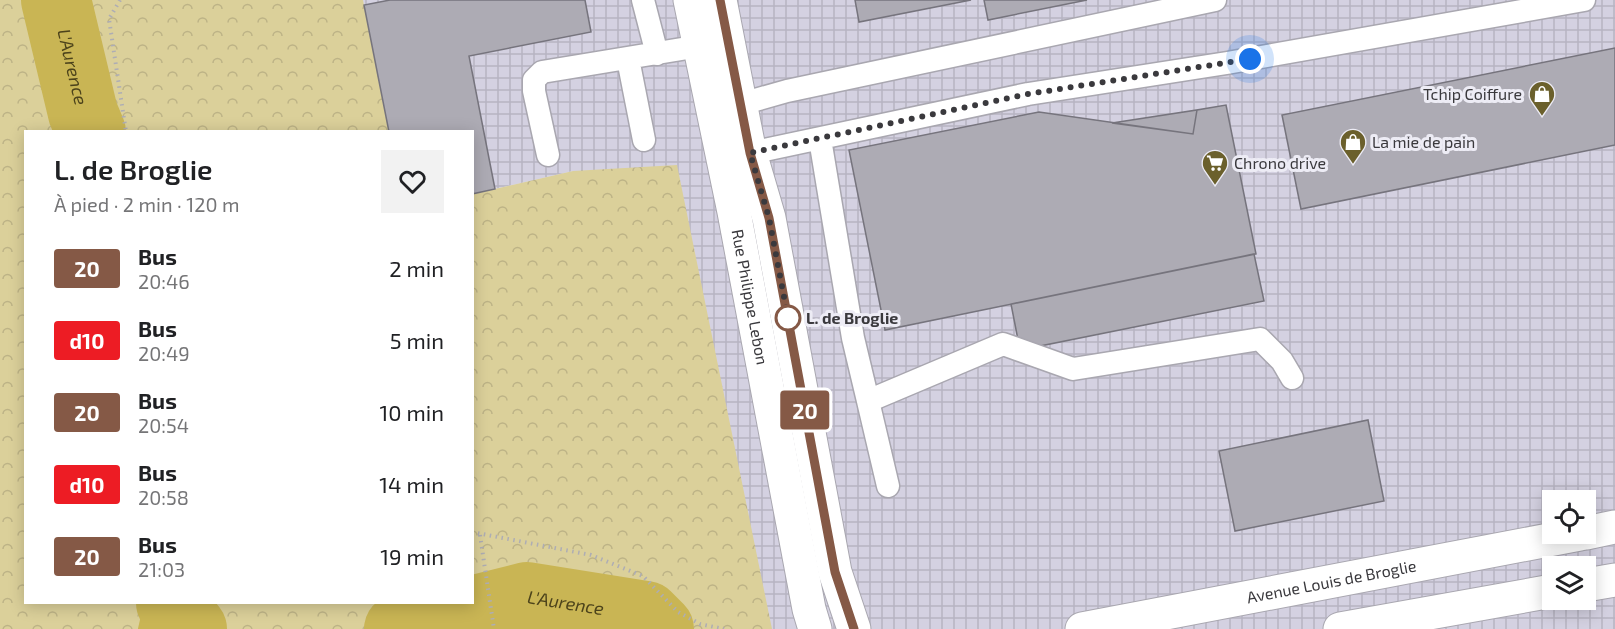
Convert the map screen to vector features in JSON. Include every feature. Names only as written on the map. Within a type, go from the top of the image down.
[{"type":"street","name":"Rue Philippe Lebon","points":[[690,0],[714,43],[727,106],[790,502],[809,609],[815,629]]},
{"type":"street","name":"Rue Philippe Lebon","points":[[714,43],[720,0]]},
{"type":"street","name":"Rue Philippe Lebon","points":[[736,156],[769,218],[835,572],[854,629]]},
{"type":"street","points":[[1596,531],[1615,527]]},
{"type":"street","name":"Avenue Louis de Broglie","points":[[1082,629],[1542,541]]},
{"type":"street","points":[[1596,583],[1615,580]]},
{"type":"street","points":[[1340,629],[1542,593]]},
{"type":"lane","points":[[643,0],[657,54]]},
{"type":"lane","points":[[727,106],[786,91],[1215,0]]},
{"type":"lane","points":[[736,156],[1028,94],[1239,61],[1584,0]]},
{"type":"lane","points":[[548,155],[534,92],[534,80],[542,72],[714,43]]},
{"type":"lane","points":[[628,59],[644,140]]},
{"type":"lane","points":[[819,139],[852,338],[888,486]]},
{"type":"lane","points":[[868,401],[1004,344],[1073,369],[1260,339],[1282,361],[1292,378]]},
{"type":"path","points":[[120,0],[109,19],[126,130]]},
{"type":"path","points":[[474,533],[591,555],[643,576],[678,612],[699,624],[724,629]]},
{"type":"path","points":[[480,535],[494,629]]},
{"type":"shaded area","points":[[363,0],[1615,0],[1615,629],[745,629],[573,171],[474,194],[474,130],[389,130]]},
{"type":"green space","points":[[0,0],[363,0],[389,130],[24,130],[24,604],[474,604],[474,194],[573,171],[677,165],[772,629],[0,629]]},
{"type":"building","points":[[390,0],[585,0],[591,32],[469,56],[495,189],[474,194],[474,130],[389,130],[364,5]]},
{"type":"building","points":[[855,0],[971,0],[859,22]]},
{"type":"building","points":[[984,0],[1087,0],[988,20]]},
{"type":"building","points":[[1615,48],[1615,145],[1301,209],[1282,115]]},
{"type":"building","points":[[1226,105],[1256,254],[885,330],[849,150],[1039,112],[1193,134],[1197,110]]},
{"type":"building","points":[[1197,110],[1193,134],[1112,123]]},
{"type":"building","points":[[1254,254],[1264,301],[1020,350],[1011,304]]},
{"type":"building","points":[[1368,420],[1384,501],[1235,531],[1219,451]]},
{"type":"waterway","name":"L'Aurence","points":[[56,0],[83,113],[90,130]]},
{"type":"waterway","name":"L'Aurence","points":[[399,629],[527,597],[646,616],[659,629]]},
{"type":"waterway","points":[[144,629],[150,604]]},
{"type":"waterway","name":"L'Aurence","points":[[172,604],[192,629]]},
{"type":"bus line","name":"20","points":[[720,0],[750,153],[769,218],[835,572],[854,629]]},
{"type":"place","name":"Tchip Coiffure","points":[[1542,117]]},
{"type":"place","name":"La mie de pain","points":[[1353,165]]},
{"type":"place","name":"Chrono drive","points":[[1215,186]]},
{"type":"place","name":"L. de Broglie","points":[[788,318]]},
{"type":"route","points":[[788,318],[769,218],[750,153],[1028,94],[1250,59]]}]
